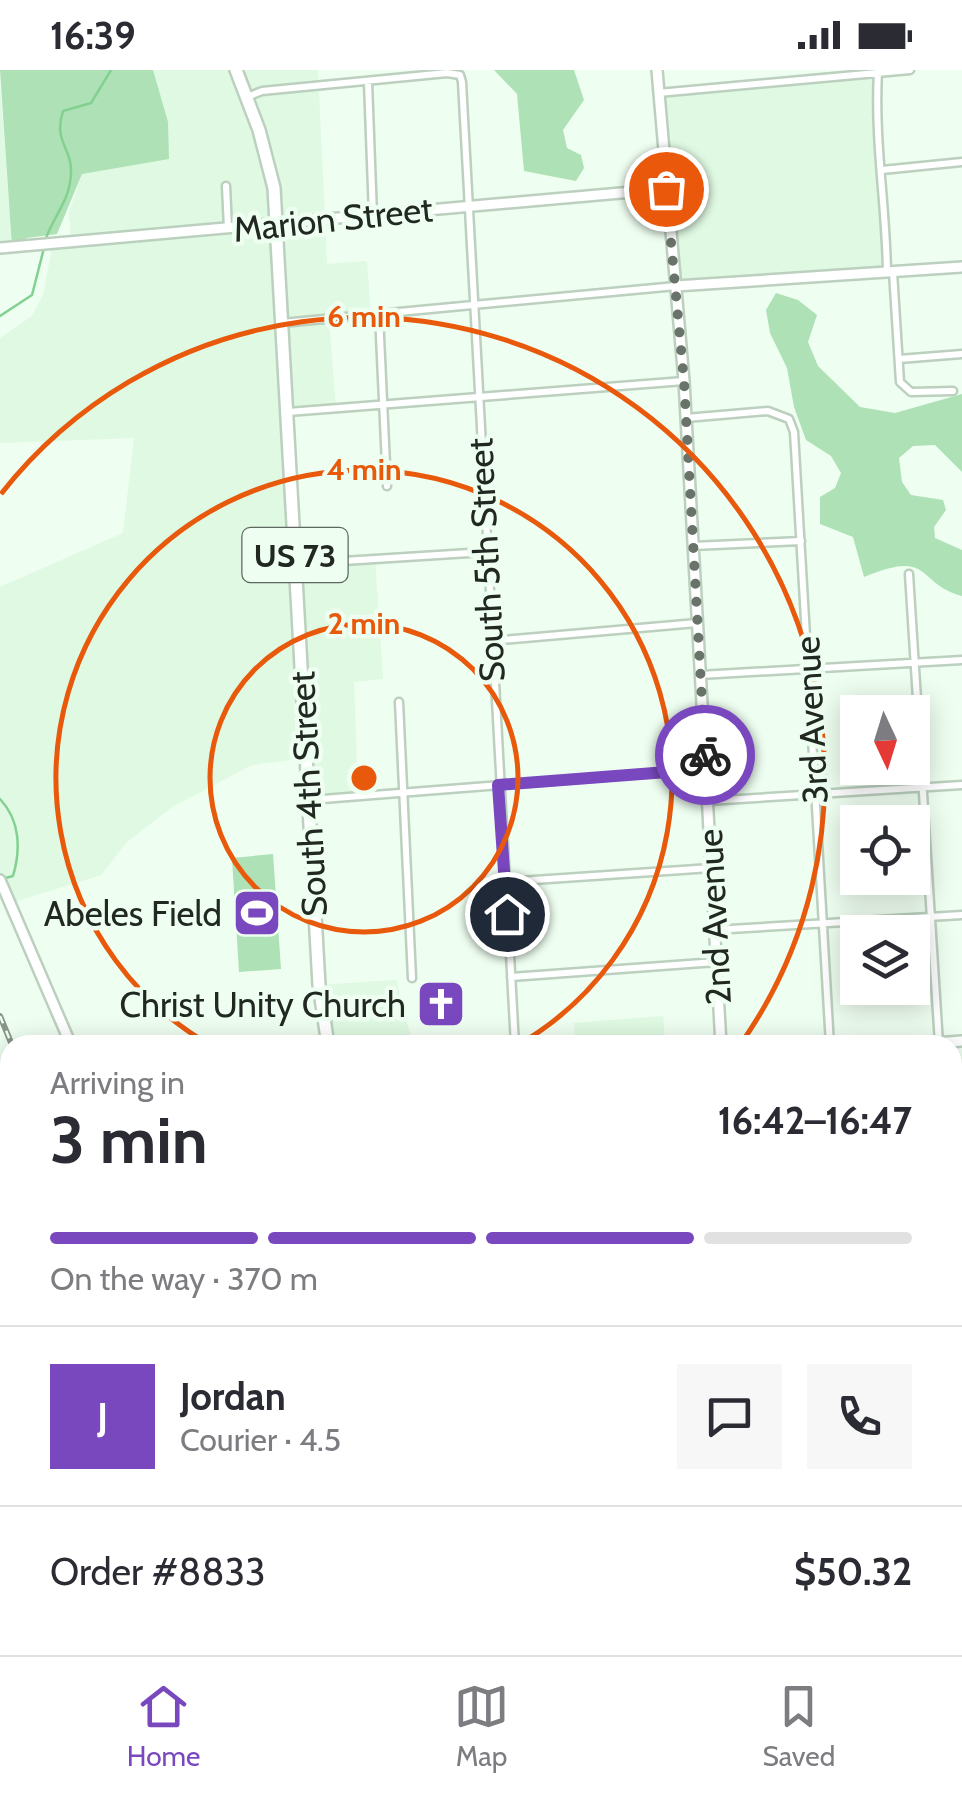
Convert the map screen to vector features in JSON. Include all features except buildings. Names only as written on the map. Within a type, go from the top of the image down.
[{"type":"highway","name":"South 4th Street","points":[[236,70],[268,162],[276,225],[319,985],[326,1035]]},
{"type":"street","name":"2nd Avenue","points":[[657,70],[684,381],[720,1035]]},
{"type":"street","points":[[776,70],[776,82]]},
{"type":"street","points":[[658,93],[910,70]]},
{"type":"street","points":[[878,72],[875,120],[900,382],[912,392],[953,391]]},
{"type":"street","name":"South 5th Street","points":[[368,82],[460,75],[514,1035]]},
{"type":"street","points":[[247,97],[262,91],[368,82],[373,216]]},
{"type":"street","points":[[882,170],[962,162]]},
{"type":"street","points":[[226,186],[228,230]]},
{"type":"street","name":"Marion Street","points":[[0,248],[666,189]]},
{"type":"street","points":[[281,324],[676,286],[962,267]]},
{"type":"street","points":[[379,315],[387,486]]},
{"type":"street","points":[[899,358],[962,354]]},
{"type":"street","points":[[286,412],[684,381]]},
{"type":"street","name":"3rd Avenue","points":[[686,418],[768,411],[790,419],[794,432],[829,1035]]},
{"type":"street","points":[[693,546],[801,541]]},
{"type":"street","points":[[295,564],[485,552]]},
{"type":"street","points":[[909,574],[938,1035]]},
{"type":"street","points":[[490,641],[697,623]]},
{"type":"street","points":[[700,675],[962,660]]},
{"type":"street","points":[[399,702],[412,978]]},
{"type":"street","points":[[308,800],[706,769]]},
{"type":"street","points":[[708,801],[962,786]]},
{"type":"street","points":[[505,882],[711,868]]},
{"type":"street","points":[[0,880],[67,1035]]},
{"type":"street","points":[[714,930],[962,915]]},
{"type":"street","points":[[511,977],[716,962]]},
{"type":"shaded area","points":[[0,70],[153,70],[168,122],[169,159],[82,174],[57,234],[27,238],[12,247]]},
{"type":"shaded area","points":[[153,70],[318,70],[327,264],[367,261],[371,316],[329,320],[336,409],[287,412],[295,564],[375,559],[383,679],[354,682],[358,796],[308,800],[305,758],[252,765],[172,807],[127,842],[101,875],[11,903],[0,879],[0,587],[123,533],[134,438],[0,443],[0,338],[32,316],[43,295],[53,243],[71,242],[69,212],[82,174]]},
{"type":"shaded area","points":[[494,70],[574,70],[584,100],[563,130],[567,148],[581,155],[584,168],[576,181],[524,171],[517,94]]},
{"type":"shaded area","points":[[878,72],[887,272],[676,286],[658,93]]},
{"type":"shaded area","points":[[0,81],[12,247],[0,248]]},
{"type":"shaded area","points":[[776,293],[798,300],[817,315],[808,342],[818,366],[860,407],[895,413],[962,394],[962,472],[935,445],[913,446],[899,458],[902,482],[911,495],[943,500],[946,510],[934,527],[935,538],[962,550],[962,596],[947,591],[913,567],[886,569],[864,577],[853,537],[820,524],[820,497],[835,488],[841,473],[831,456],[806,440],[794,407],[787,368],[770,333],[766,310]]},
{"type":"shaded area","name":"Abeles Field","points":[[273,854],[281,969],[239,972],[232,858]]},
{"type":"shaded area","points":[[396,980],[410,1035],[326,1035],[319,985]]},
{"type":"shaded area","points":[[663,1016],[665,1035],[575,1035],[574,1023]]},
{"type":"waterway","points":[[45,241],[70,183],[71,164],[60,130],[63,111],[91,103],[111,70]]},
{"type":"waterway","points":[[0,316],[32,295],[44,248]]},
{"type":"waterway","points":[[0,799],[12,816],[18,845],[13,876],[2,879]]},
{"type":"railway","points":[[0,1016],[8,1035]]},
{"type":"way so far","points":[[666,189],[684,381],[705,755]]},
{"type":"place","name":"Abeles Field","points":[[257,913]]},
{"type":"place","name":"Christ Unity Church","points":[[441,1004]]},
{"type":"route","points":[[507,914],[498,785],[706,769],[705,755]]}]
